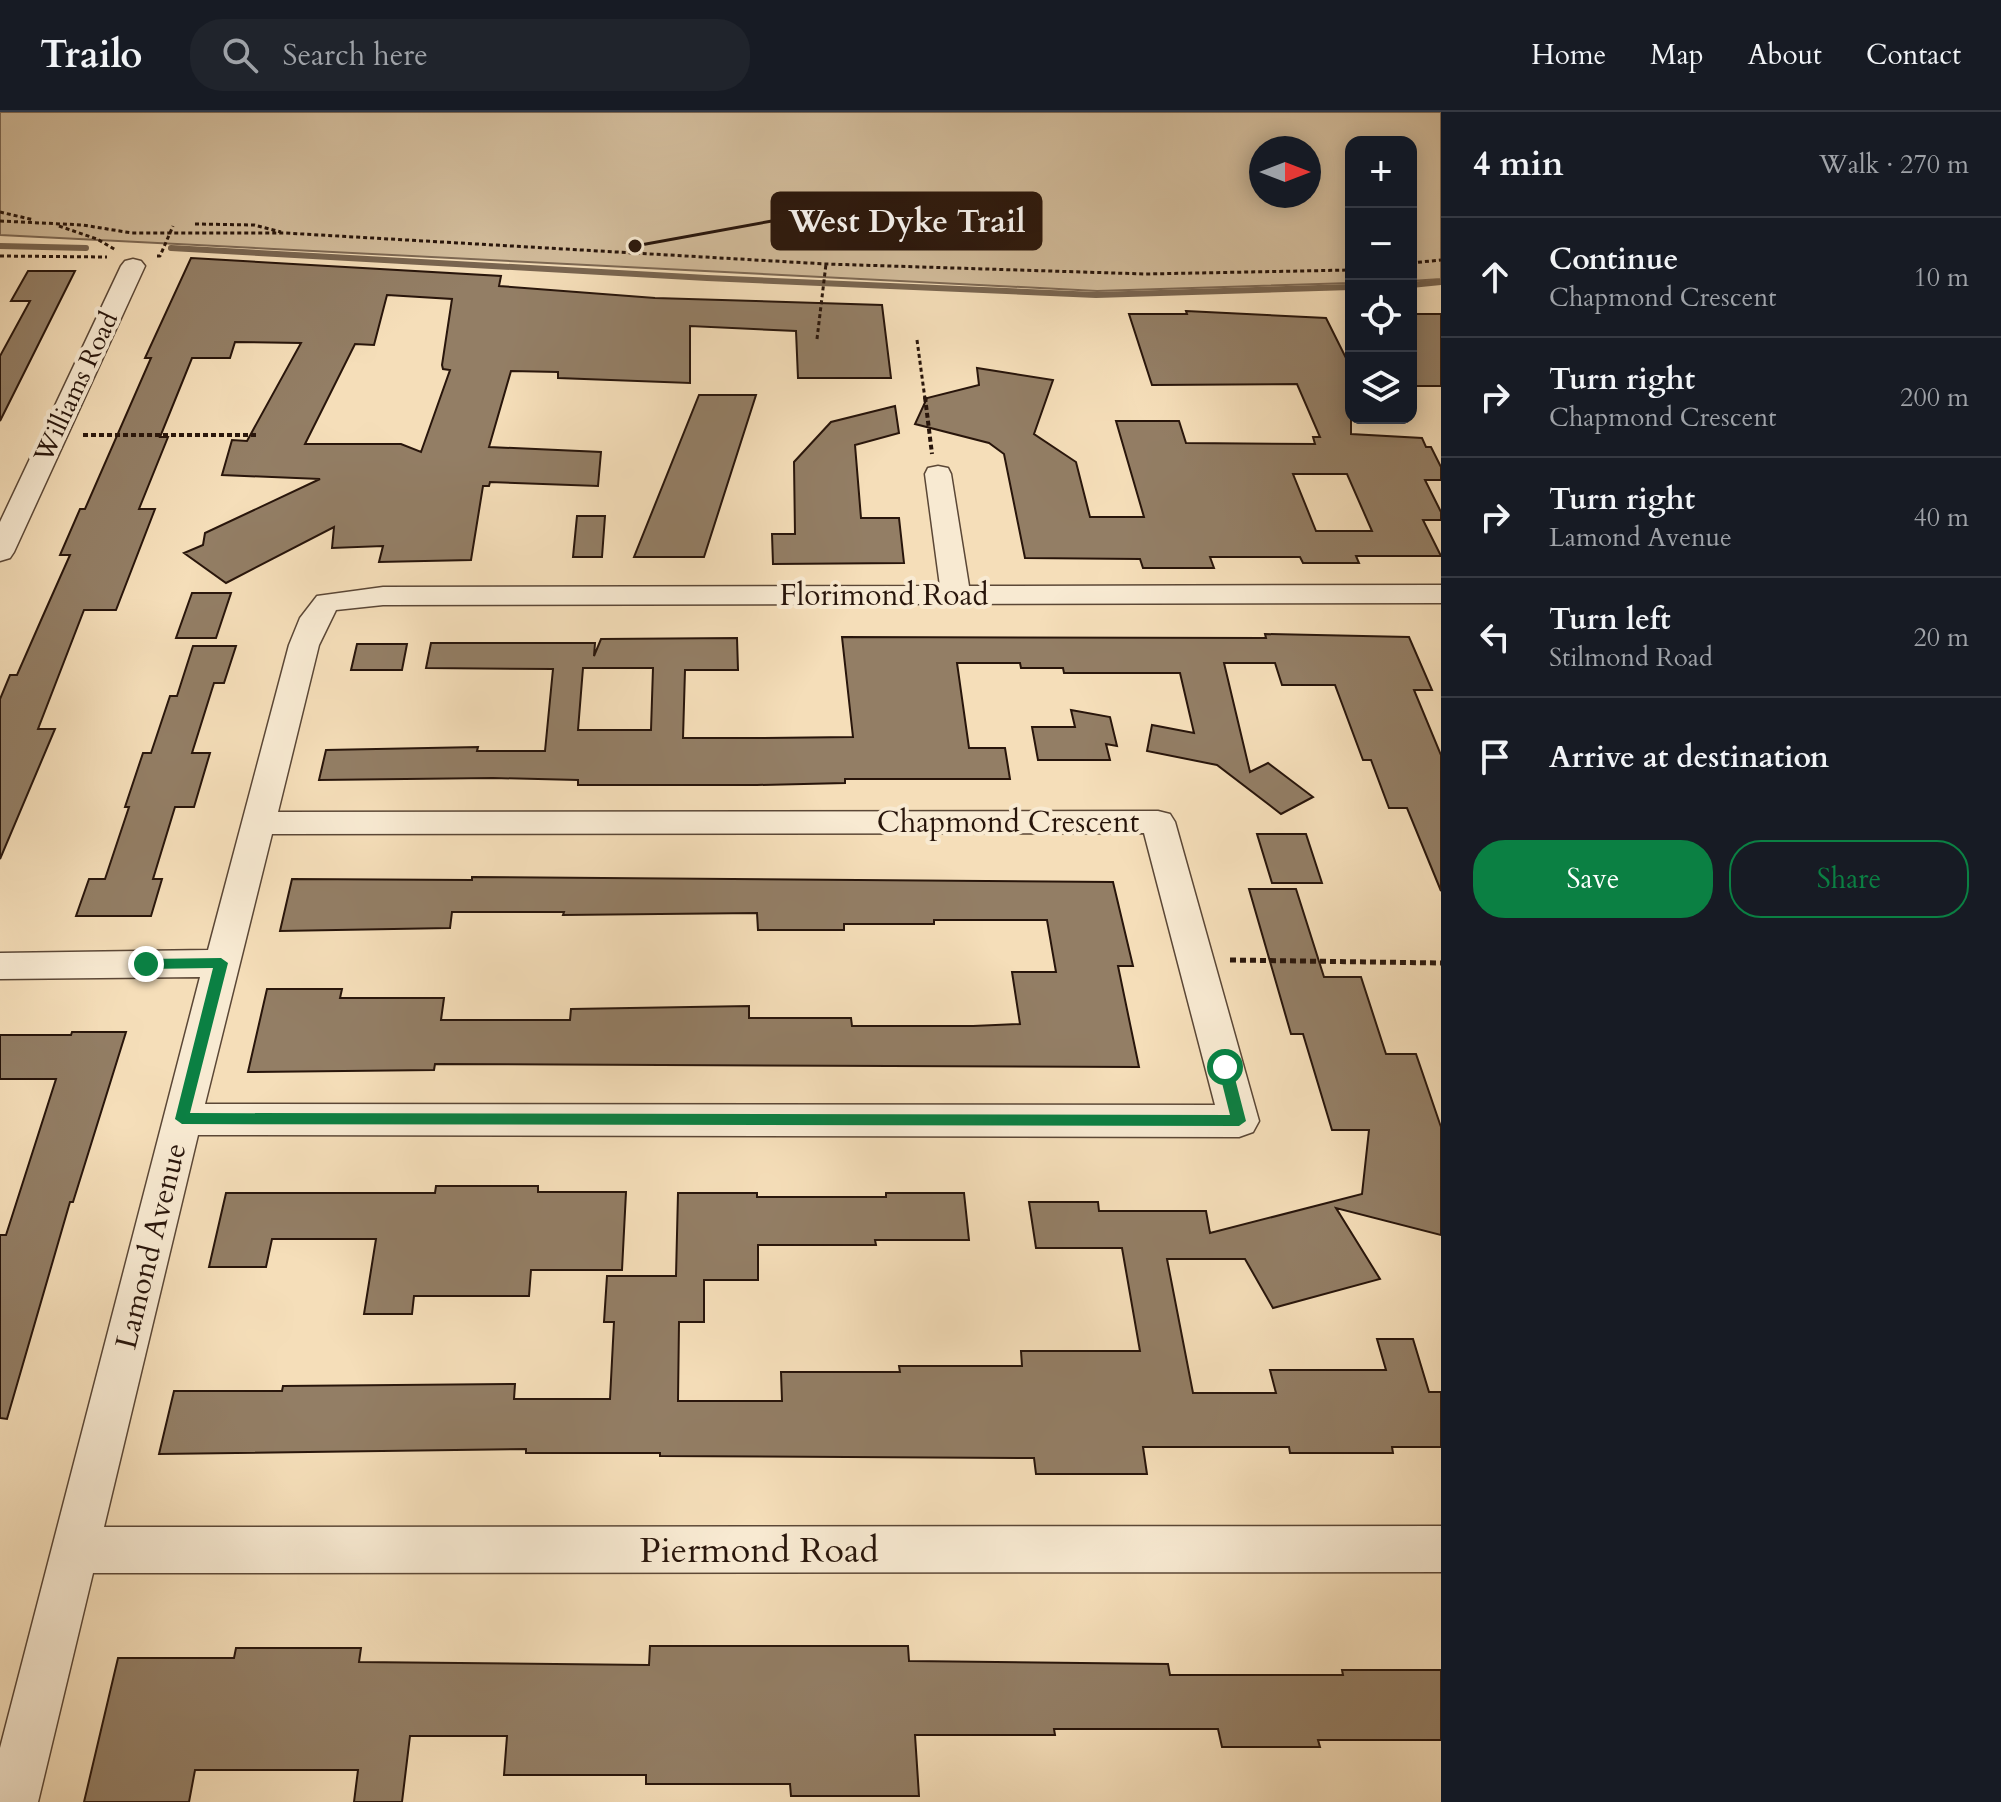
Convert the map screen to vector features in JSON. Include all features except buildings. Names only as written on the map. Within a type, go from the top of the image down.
[{"type":"street","name":"Williams Road","points":[[0,552],[133,266]]},
{"type":"street","points":[[938,474],[956,595]]},
{"type":"street","name":"Florimond Road","points":[[327,602],[383,596],[1441,594]]},
{"type":"street","name":"Lamond Avenue","points":[[12,1802],[221,963],[304,645],[315,618],[327,602]]},
{"type":"street","name":"Chapmond Crescent","points":[[182,1119],[1239,1121],[1158,822],[260,823]]},
{"type":"street","points":[[0,966],[221,963]]},
{"type":"street","name":"Piermond Road","points":[[77,1550],[1441,1549]]},
{"type":"path","points":[[0,212],[39,222]]},
{"type":"path","points":[[0,221],[51,223],[169,236],[285,233],[826,264],[1146,274],[1345,270]]},
{"type":"path","points":[[0,256],[119,256],[97,239],[51,223]]},
{"type":"path","points":[[195,224],[254,225],[285,233]]},
{"type":"path","points":[[161,252],[173,226]]},
{"type":"path","points":[[1417,262],[1441,260]]},
{"type":"path","points":[[817,339],[826,264]]},
{"type":"path","points":[[917,340],[929,443],[938,474]]},
{"type":"path","points":[[54,435],[259,435]]},
{"type":"path","points":[[1197,959],[1441,963]]},
{"type":"shaded area","points":[[0,112],[1441,112],[1441,279],[1417,281],[1417,136],[1345,136],[1345,283],[1097,291],[0,235]]},
{"type":"waterway","points":[[0,246],[86,248]]},
{"type":"waterway","points":[[171,248],[707,278],[1096,295],[1345,287]]},
{"type":"waterway","points":[[1417,284],[1441,282]]},
{"type":"place","name":"West Dyke Trail","points":[[635,246]]},
{"type":"route","points":[[146,964],[221,963],[182,1119],[1239,1121],[1225,1067]]}]
